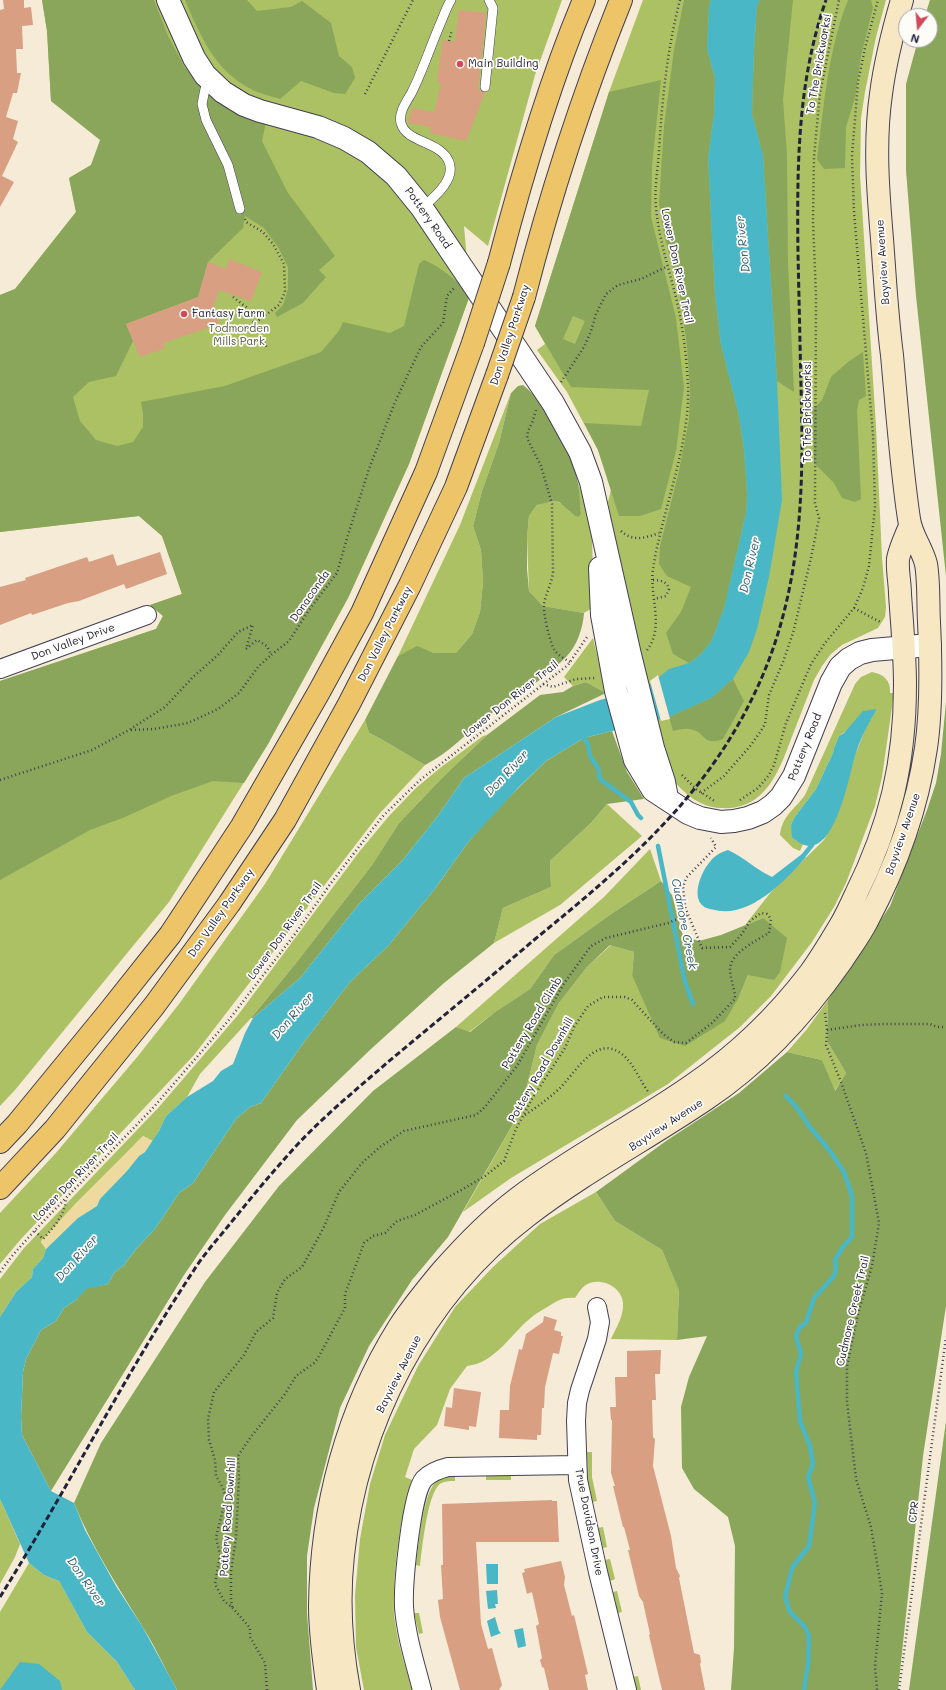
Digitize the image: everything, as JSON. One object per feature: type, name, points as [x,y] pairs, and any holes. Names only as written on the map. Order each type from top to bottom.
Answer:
[{"type":"highway","points":[[0,1142],[17,1124],[170,935],[242,826],[319,692],[362,613],[426,472],[473,343],[499,263],[544,109],[584,0]]},
{"type":"highway","name":"Don Valley Parkway","points":[[0,1188],[55,1129],[154,1006],[229,904],[285,820],[349,704],[410,586],[456,487],[524,297],[545,217],[584,100],[621,0]]},
{"type":"main road","name":"Bayview Avenue","points":[[349,1690],[343,1646],[341,1607],[342,1560],[348,1518],[367,1443],[389,1390],[417,1336],[468,1270],[500,1238],[531,1213],[707,1099],[738,1076],[783,1035],[822,989],[864,926],[893,868],[908,827],[920,783],[927,743],[930,686],[930,645],[926,565],[910,526],[888,323],[877,164],[880,97],[902,0]]},
{"type":"main road","name":"Bayview Avenue","points":[[328,1690],[322,1647],[320,1608],[322,1554],[328,1514],[335,1480],[348,1434],[371,1380],[399,1326],[454,1257],[517,1198],[693,1084],[726,1060],[768,1022],[811,972],[843,922],[872,863],[892,801],[900,768],[905,685],[898,558],[910,526]]},
{"type":"street","name":"Pottery Road","points":[[168,0],[194,58],[212,83],[223,92],[244,105],[318,127],[356,144],[396,176],[422,208],[554,393],[580,452],[609,528],[637,685],[653,748],[664,782],[667,798]]},
{"type":"street","name":"Pottery Road","points":[[609,528],[602,615],[616,691],[632,752],[641,771],[653,790],[688,813],[714,821],[734,821],[763,812],[781,797],[794,776],[831,683],[840,667],[849,659],[860,653],[884,648],[930,645]]},
{"type":"street","name":"Don Valley Drive","points":[[0,669],[147,615]]},
{"type":"street","name":"True Davidson Drive","points":[[597,1307],[600,1322],[597,1339],[577,1403],[578,1480],[597,1567],[627,1690]]},
{"type":"street","points":[[422,1690],[408,1632],[404,1607],[404,1587],[406,1561],[416,1504],[424,1480],[440,1468],[448,1467],[577,1464]]},
{"type":"lane","points":[[422,208],[443,188],[451,172],[451,166],[447,157],[442,152],[407,133],[401,124],[400,116],[415,85],[451,0]]},
{"type":"lane","points":[[485,87],[493,8],[489,0]]},
{"type":"lane","points":[[212,83],[205,90],[202,104],[206,120],[228,165],[240,209]]},
{"type":"path","points":[[365,94],[413,0]]},
{"type":"path","name":"Lower Don River Trail","points":[[646,652],[653,642],[656,629],[653,572],[659,533],[681,444],[687,409],[688,388],[679,312],[661,239],[656,206],[663,92],[674,24],[680,0]]},
{"type":"path","name":"To The Brickworks!","points":[[701,792],[724,776],[762,731],[765,724],[769,695],[783,662],[802,598],[819,518],[815,504],[816,298],[813,220],[814,157],[820,93],[839,0]]},
{"type":"path","points":[[240,209],[246,222],[263,232],[273,244],[284,264],[285,292],[280,305],[255,323]]},
{"type":"path","points":[[570,662],[556,651],[551,644],[543,613],[553,572],[552,504],[541,466],[527,438],[528,431],[537,408],[554,393],[584,347],[596,314],[606,294],[618,285],[642,279],[668,266]]},
{"type":"path","name":"Donaconda","points":[[129,730],[154,729],[188,723],[218,709],[239,692],[258,667],[289,641],[309,610],[337,573],[346,538],[369,469],[395,402],[421,347],[443,323],[447,296],[459,283]]},
{"type":"path","points":[[233,297],[246,307],[267,348]]},
{"type":"path","points":[[739,800],[748,796],[758,788],[769,775],[778,753],[786,722],[811,664],[825,643],[854,608],[863,588],[869,566],[874,506]]},
{"type":"path","points":[[609,528],[634,539],[645,538],[659,533]]},
{"type":"path","points":[[653,580],[661,580],[668,586],[669,590],[666,596],[654,599]]},
{"type":"path","points":[[854,608],[882,623]]},
{"type":"path","points":[[0,780],[92,750],[129,730],[165,707],[193,677],[218,655],[238,632],[253,625],[246,649],[257,640],[267,646],[271,655]]},
{"type":"path","name":"Lower Don River Trail","points":[[0,1272],[12,1256],[35,1231],[152,1109],[228,1021],[382,817],[420,780],[570,662],[589,633]]},
{"type":"path","points":[[543,684],[553,687],[576,678],[598,678]]},
{"type":"path","points":[[679,771],[685,780],[701,792],[720,803]]},
{"type":"path","points":[[688,915],[683,887],[686,878],[716,847],[709,836],[711,832]]},
{"type":"path","name":"Pottery Road Downhill","points":[[232,1607],[231,1572],[236,1538],[239,1478],[238,1456],[250,1438],[285,1394],[296,1376],[314,1363],[318,1358],[345,1308],[345,1294],[364,1243],[373,1236],[385,1234],[397,1221],[415,1215],[463,1189],[490,1172],[504,1160],[516,1129],[532,1100],[565,1048],[574,1027],[588,1006],[594,1002],[603,997],[625,997],[632,1000],[663,1034],[674,1042],[686,1043],[712,1023],[735,1000],[735,990],[730,967],[734,958],[742,950],[769,933],[771,919],[767,914],[761,913],[750,921],[742,934],[730,947],[702,948],[688,915]]},
{"type":"path","name":"Pottery Road Climb","points":[[267,1690],[265,1663],[250,1637],[250,1628],[232,1607],[224,1601],[215,1584],[220,1555],[216,1537],[226,1498],[223,1488],[216,1476],[215,1460],[209,1440],[208,1419],[214,1392],[244,1355],[256,1332],[273,1318],[277,1292],[285,1279],[302,1267],[323,1229],[338,1192],[362,1163],[380,1146],[404,1131],[476,1115],[485,1107],[517,1066],[563,985],[591,946],[606,938],[668,923],[688,915]]},
{"type":"path","name":"Cudmore Creek Trail","points":[[822,989],[827,1030],[826,1045],[841,1082],[866,1153],[879,1223],[872,1266],[858,1314],[847,1366],[847,1402],[856,1479],[872,1527],[882,1593],[875,1666],[877,1690]]},
{"type":"path","points":[[827,1030],[861,1025],[883,1024],[930,1024],[937,1027],[946,1027]]},
{"type":"path","points":[[524,1115],[547,1100],[560,1088],[586,1058],[596,1050],[616,1051],[624,1056],[630,1062],[640,1082],[659,1106]]},
{"type":"path","points":[[35,1231],[43,1239],[61,1215],[65,1207],[66,1199]]},
{"type":"path","name":"CPR","points":[[899,1690],[946,1337]]},
{"type":"green space","name":"Todmorden Mills Park","points":[[42,0],[562,0],[535,75],[488,246],[464,226],[470,295],[409,464],[348,598],[268,744],[169,902],[15,1090],[0,1106],[0,681],[156,629],[163,616],[150,605],[182,594],[162,536],[139,516],[0,532],[0,295],[15,289],[76,212],[69,178],[91,165],[101,140],[51,101],[47,31]]},
{"type":"green space","name":"Todmorden Mills Park","points":[[42,0],[154,0],[168,36],[184,66],[201,87],[266,122],[262,141],[288,193],[335,256],[319,270],[326,277],[303,303],[277,317],[275,313],[283,305],[288,289],[288,267],[278,247],[264,228],[245,216],[243,228],[208,262],[198,297],[126,324],[133,341],[116,376],[89,382],[73,397],[80,421],[96,440],[117,446],[133,442],[143,427],[141,402],[225,386],[321,352],[339,331],[343,322],[390,333],[404,326],[419,264],[424,260],[449,275],[470,295],[409,464],[348,598],[268,744],[244,783],[213,781],[171,796],[125,817],[90,830],[0,880],[0,681],[156,629],[163,616],[150,605],[182,594],[162,536],[139,516],[0,532],[0,295],[15,289],[76,212],[69,178],[91,165],[100,140],[51,101],[47,31]]},
{"type":"green space","points":[[185,0],[247,0],[257,11],[291,7],[302,1],[331,23],[339,56],[352,67],[355,78],[345,94],[334,93],[301,81],[280,99],[254,91],[238,81],[218,62],[203,39]]},
{"type":"green space","points":[[643,0],[886,0],[876,37],[861,118],[860,175],[876,427],[882,558],[886,607],[885,617],[878,628],[842,645],[831,654],[814,680],[777,773],[761,795],[750,802],[737,807],[713,807],[699,802],[687,794],[671,778],[633,643],[608,502],[611,489],[598,450],[567,392],[537,350],[545,344],[535,326],[609,92]]},
{"type":"green space","points":[[684,0],[711,0],[709,6],[707,49],[715,79],[714,114],[708,158],[715,296],[721,345],[738,412],[744,449],[747,495],[746,513],[724,608],[711,642],[699,656],[689,663],[673,654],[666,633],[681,612],[691,587],[667,576],[659,564],[660,546],[679,471],[689,419],[690,390],[687,346],[680,296],[664,234],[659,204],[664,126],[674,50]]},
{"type":"green space","points":[[760,0],[793,0],[783,100],[787,155],[788,264],[794,392],[777,381],[763,155],[752,114],[757,6]]},
{"type":"green space","points":[[848,0],[871,0],[873,8],[861,56],[855,98],[846,127],[845,168],[824,169],[817,159],[825,99],[831,58],[841,19]]},
{"type":"green space","points":[[930,0],[946,0],[946,576],[916,296],[906,170],[906,84],[916,48],[938,48],[938,8],[928,8]]},
{"type":"green space","points":[[661,80],[652,165],[651,217],[676,318],[684,387],[676,451],[661,509],[640,516],[619,516],[598,450],[584,423],[641,426],[649,390],[571,387],[535,326],[609,92]],"holes":[[[573,316],[585,321],[575,344],[563,339]]]},
{"type":"green space","points":[[863,352],[866,396],[859,400],[857,411],[861,499],[855,502],[842,498],[834,483],[814,463],[812,410],[822,400],[831,377],[848,362]]},
{"type":"green space","points":[[523,385],[533,394],[551,417],[565,443],[578,483],[581,514],[579,517],[575,516],[559,502],[553,501],[537,505],[529,516],[527,569],[529,591],[543,606],[584,613],[582,625],[579,636],[570,653],[557,666],[488,716],[442,755],[425,765],[384,740],[369,733],[365,720],[398,656],[417,646],[434,653],[456,653],[472,634],[480,612],[483,582],[481,550],[473,526],[482,491],[499,443],[511,393],[518,386]]},
{"type":"green space","points":[[511,393],[499,443],[482,491],[473,526],[481,550],[483,582],[480,612],[472,634],[456,653],[434,653],[417,647],[398,656],[460,525]]},
{"type":"green space","points":[[578,483],[588,509],[592,540],[594,607],[584,613],[543,606],[529,591],[527,538],[529,516],[537,505],[554,501],[558,502],[579,517],[581,514]]},
{"type":"green space","points":[[593,638],[606,693],[586,682],[573,686],[564,677]]},
{"type":"green space","points":[[872,672],[880,674],[886,678],[890,688],[890,693],[894,693],[882,777],[875,806],[846,883],[834,907],[812,942],[771,996],[740,1027],[668,1084],[511,1178],[463,1212],[521,1110],[537,1045],[559,1003],[587,967],[611,945],[634,952],[632,975],[739,997],[748,975],[763,918],[745,925],[771,892],[824,840],[838,813],[855,755],[867,725],[877,709],[839,736],[833,753],[816,789],[794,818],[791,825],[795,840],[803,844],[800,851],[793,848],[780,835],[783,823],[805,795],[855,684],[861,677]]},
{"type":"green space","points":[[733,679],[744,701],[723,739],[716,741],[707,740],[695,730],[689,729],[673,731],[669,717],[711,698]]},
{"type":"green space","points":[[586,682],[606,693],[556,717],[464,778],[437,817],[402,861],[359,904],[300,978],[253,1018],[251,1018],[372,865],[399,823],[444,776],[487,735],[540,695],[563,692],[573,686]]},
{"type":"green space","points":[[946,702],[946,1306],[923,1456],[898,1690],[731,1690],[734,1648],[735,1546],[728,1517],[694,1489],[682,1468],[681,1407],[689,1377],[707,1336],[677,1340],[679,1290],[662,1250],[615,1221],[596,1192],[666,1141],[739,1093],[787,1052],[822,1060],[835,1091],[846,1073],[827,1041],[828,1000],[890,906],[936,783],[941,754]]},
{"type":"green space","points":[[365,720],[369,733],[384,740],[425,765],[380,813],[194,1055],[21,1239],[0,1264],[0,1213],[55,1154],[138,1056],[179,1004],[265,884]]},
{"type":"green space","points":[[612,731],[627,772],[644,799],[607,804],[591,823],[550,861],[551,887],[503,908],[494,943],[444,983],[371,1049],[297,1120],[225,1215],[184,1275],[51,1491],[22,1435],[21,1417],[23,1372],[26,1359],[41,1330],[56,1321],[64,1308],[76,1300],[86,1288],[108,1284],[114,1273],[124,1265],[136,1249],[155,1229],[179,1193],[193,1183],[236,1119],[250,1107],[261,1103],[304,1042],[350,982],[388,946],[434,890],[469,841],[494,812],[546,761],[584,738]]},
{"type":"green space","points":[[487,735],[444,776],[399,823],[372,865],[296,963],[251,1018],[200,1074],[187,1097],[166,1116],[153,1141],[143,1136],[41,1242],[46,1249],[43,1258],[33,1269],[32,1277],[16,1292],[0,1317],[0,1279],[24,1248],[159,1107],[238,1015],[359,852],[389,816],[416,788],[440,768],[483,736]]},
{"type":"green space","points":[[607,804],[642,836],[560,905],[494,943],[503,908],[551,887],[550,861],[591,823]]},
{"type":"green space","points":[[650,849],[661,881],[611,914],[554,955],[530,989],[495,1012],[469,1032],[456,1027],[604,897]]},
{"type":"green space","points":[[661,881],[672,895],[683,936],[699,941],[721,935],[763,918],[787,938],[780,972],[774,980],[748,975],[739,997],[725,1021],[685,1046],[660,1038],[632,975],[634,952],[610,945],[587,967],[559,1003],[537,1045],[521,1110],[448,1237],[412,1280],[369,1346],[340,1408],[314,1508],[307,1556],[307,1613],[313,1690],[177,1690],[151,1641],[114,1581],[74,1503],[101,1443],[205,1282],[279,1186],[373,1091],[456,1027],[470,1032],[495,1012],[530,989],[554,955],[611,914]]},
{"type":"green space","points":[[828,1000],[827,1041],[846,1073],[834,1092],[822,1060],[787,1052],[807,1029]]},
{"type":"green space","points":[[596,1192],[615,1221],[662,1250],[679,1289],[677,1340],[611,1339],[622,1313],[622,1298],[616,1289],[606,1283],[595,1282],[585,1285],[575,1298],[561,1299],[537,1313],[495,1353],[477,1364],[467,1366],[450,1389],[437,1425],[414,1449],[405,1477],[412,1480],[402,1520],[396,1560],[394,1618],[402,1656],[412,1690],[364,1690],[356,1647],[355,1595],[360,1539],[370,1484],[385,1435],[418,1366],[455,1307],[493,1267],[540,1224]]},
{"type":"green space","points":[[946,1421],[946,1690],[909,1690]]},
{"type":"green space","points":[[587,1452],[592,1452],[592,1477],[597,1501],[592,1502],[588,1485]]},
{"type":"green space","points":[[511,1475],[511,1480],[486,1480],[486,1476]]},
{"type":"green space","points":[[447,1476],[455,1476],[455,1481],[442,1483],[434,1492],[428,1512],[420,1566],[416,1565],[424,1508],[431,1488],[440,1479]]},
{"type":"green space","points":[[0,1499],[20,1544],[15,1557],[0,1584]]},
{"type":"green space","points":[[603,1527],[607,1547],[603,1548],[598,1528]]},
{"type":"green space","points":[[610,1559],[615,1579],[610,1581],[605,1560]]},
{"type":"green space","points":[[29,1563],[44,1575],[59,1581],[87,1632],[117,1662],[135,1690],[0,1690],[0,1612]]},
{"type":"green space","points":[[617,1591],[622,1612],[618,1613],[613,1592]]},
{"type":"green space","points":[[414,1613],[419,1613],[423,1633],[419,1634]]},
{"type":"green space","points":[[638,1676],[641,1690],[636,1690],[633,1677]]},
{"type":"sand","points":[[143,1136],[153,1141],[145,1152],[139,1156],[100,1199],[97,1206],[78,1218],[46,1249],[41,1241],[75,1204]]},
{"type":"water","name":"Don River","points":[[711,0],[760,0],[757,6],[752,114],[763,155],[777,381],[782,500],[769,577],[757,629],[749,652],[733,679],[711,698],[669,717],[584,738],[546,761],[519,787],[469,841],[434,890],[388,946],[350,982],[304,1042],[261,1103],[250,1107],[236,1119],[193,1183],[179,1193],[155,1229],[136,1249],[124,1265],[114,1273],[108,1284],[86,1289],[76,1300],[64,1308],[56,1321],[41,1330],[26,1359],[23,1372],[21,1417],[22,1435],[51,1491],[74,1503],[85,1530],[116,1586],[142,1626],[177,1690],[135,1690],[117,1662],[87,1632],[59,1581],[44,1575],[29,1563],[0,1499],[0,1317],[16,1292],[32,1277],[33,1269],[43,1258],[46,1249],[78,1218],[97,1206],[100,1199],[139,1156],[145,1152],[159,1131],[166,1116],[187,1097],[213,1081],[221,1071],[233,1064],[245,1033],[253,1018],[300,978],[359,904],[402,861],[437,817],[464,778],[556,717],[600,700],[648,686],[669,669],[689,663],[699,656],[711,642],[724,608],[746,513],[747,495],[744,449],[738,412],[721,345],[715,296],[708,158],[714,114],[715,78],[707,49],[709,6]]},
{"type":"water","points":[[877,709],[859,744],[843,802],[828,834],[818,844],[806,845],[792,837],[791,825],[794,818],[816,789],[833,753],[839,736],[844,733],[863,711]]},
{"type":"water","points":[[728,850],[772,877],[802,854],[806,857],[766,896],[753,903],[741,909],[728,911],[707,908],[701,904],[698,898],[701,878],[712,859]]},
{"type":"water","points":[[486,1564],[498,1564],[498,1584],[487,1584]]},
{"type":"water","points":[[497,1590],[498,1604],[495,1604],[496,1608],[488,1609],[486,1591]]},
{"type":"water","points":[[495,1617],[501,1633],[491,1637],[487,1621]]},
{"type":"water","points":[[523,1628],[526,1646],[518,1648],[514,1630]]},
{"type":"water","points":[[20,1662],[39,1664],[60,1681],[62,1690],[0,1690]]},
{"type":"pier","points":[[658,675],[670,719],[661,721],[650,681]]},
{"type":"building","points":[[3,0],[24,0],[24,8],[31,7],[33,25],[22,26],[23,49],[16,49],[17,73],[21,73],[17,93],[13,93],[6,117],[18,121],[13,139],[18,142],[2,176],[14,182],[0,207],[0,10],[4,9]]},
{"type":"building","name":"Main Building","points":[[459,10],[486,13],[478,89],[485,93],[466,141],[430,133],[431,127],[408,123],[412,108],[434,112],[441,83],[437,82],[443,40],[455,42]]},
{"type":"building","name":"Fantasy Farm","points":[[229,259],[262,272],[251,301],[219,290],[214,305],[219,324],[163,343],[165,348],[140,357],[126,324],[198,297],[208,262],[226,269]]},
{"type":"building","points":[[160,552],[167,574],[126,589],[124,584],[79,601],[68,603],[32,615],[31,613],[0,625],[0,587],[26,580],[25,578],[87,557],[89,562],[113,554],[117,566]]},
{"type":"building","points":[[544,1316],[557,1320],[554,1330],[561,1332],[561,1336],[563,1336],[559,1354],[553,1353],[545,1387],[544,1408],[542,1408],[541,1435],[537,1435],[537,1440],[499,1438],[500,1410],[509,1410],[510,1386],[519,1349],[522,1350],[526,1334],[543,1322]]},
{"type":"building","points":[[661,1350],[660,1374],[655,1374],[656,1400],[652,1400],[653,1437],[655,1439],[653,1466],[671,1536],[676,1568],[680,1576],[679,1578],[694,1653],[700,1655],[700,1664],[705,1690],[662,1690],[643,1602],[639,1596],[628,1550],[630,1550],[623,1527],[611,1473],[612,1420],[610,1407],[616,1407],[615,1377],[627,1377],[627,1351]]},
{"type":"building","points":[[454,1388],[481,1392],[476,1427],[469,1426],[469,1430],[444,1426],[446,1407],[452,1408]]},
{"type":"building","points":[[557,1501],[559,1542],[476,1542],[481,1624],[488,1649],[492,1648],[502,1685],[499,1690],[460,1690],[440,1617],[438,1600],[443,1599],[441,1565],[443,1565],[442,1504]]},
{"type":"building","points":[[561,1561],[565,1577],[564,1585],[572,1616],[574,1615],[588,1674],[585,1675],[588,1690],[549,1690],[544,1668],[542,1667],[540,1660],[542,1658],[536,1626],[539,1624],[532,1592],[527,1594],[522,1573],[525,1572],[524,1569]]},
{"type":"waterway","name":"Cudmore Creek","points":[[584,738],[588,744],[590,756],[598,768],[600,779],[631,802],[641,818]]},
{"type":"waterway","points":[[804,855],[812,845]]},
{"type":"waterway","name":"Cudmore Creek","points":[[658,846],[685,982],[693,1004]]},
{"type":"waterway","name":"Cudmore Creek","points":[[786,1096],[798,1109],[844,1172],[852,1196],[852,1237],[842,1248],[835,1260],[836,1270],[834,1276],[814,1298],[806,1323],[800,1327],[796,1336],[801,1354],[796,1372],[800,1421],[810,1446],[813,1464],[808,1477],[815,1503],[809,1546],[792,1568],[785,1597],[790,1612],[805,1627],[809,1636],[808,1664],[804,1690]]},
{"type":"railway","points":[[0,1597],[25,1557],[168,1310],[202,1258],[262,1185],[297,1145],[341,1102],[569,911],[635,853],[665,823],[693,791],[719,756],[742,718],[762,677],[775,642],[793,570],[798,534],[802,461],[798,254],[799,157],[804,94],[809,62],[816,31],[826,0]]},
{"type":"place","name":"Main Building","points":[[460,64]]},
{"type":"place","name":"Fantasy Farm","points":[[184,314]]}]
